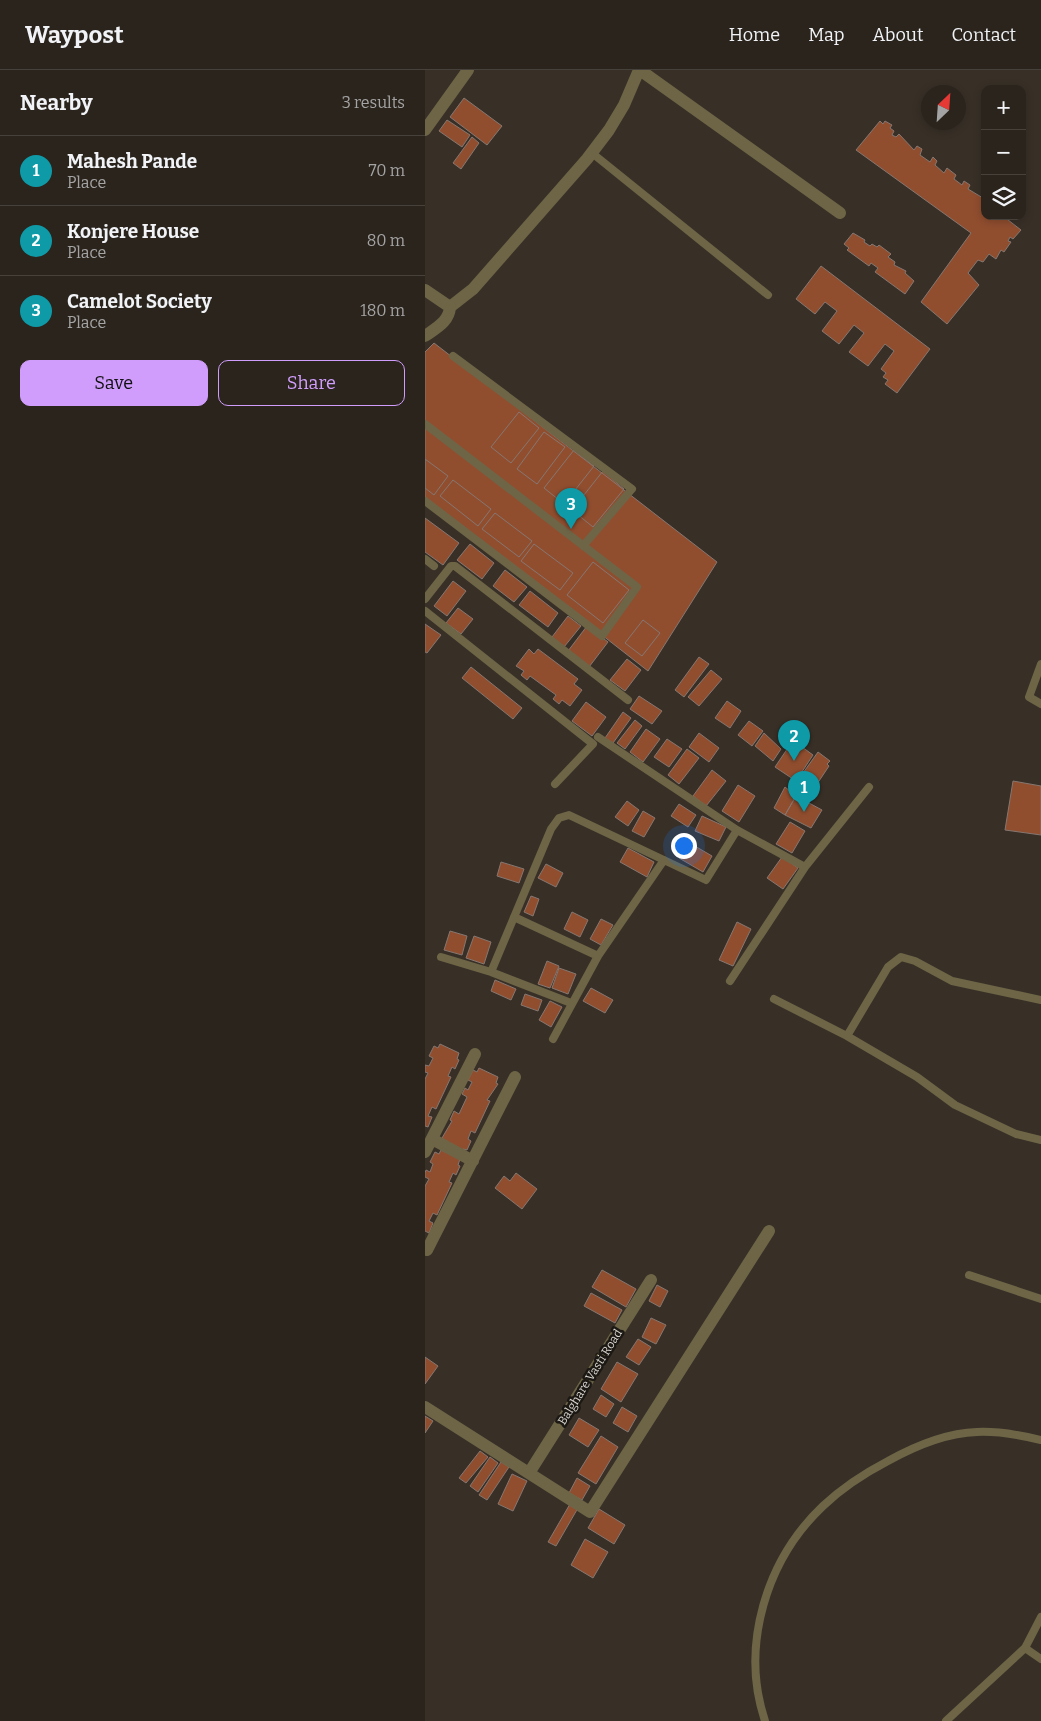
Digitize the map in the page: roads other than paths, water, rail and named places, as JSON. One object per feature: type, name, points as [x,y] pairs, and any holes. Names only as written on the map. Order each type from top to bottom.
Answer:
[{"type":"street","points":[[425,130],[468,70]]},
{"type":"street","points":[[425,336],[444,322],[449,315],[450,307],[473,289],[592,153],[624,105],[639,70],[840,213]]},
{"type":"street","points":[[425,290],[450,307]]},
{"type":"street","points":[[425,1152],[475,1054]]},
{"type":"street","points":[[426,1251],[515,1077]]},
{"type":"street","points":[[432,1138],[473,1161]]},
{"type":"street","points":[[425,1408],[590,1512],[769,1231]]},
{"type":"street","name":"Balghare Vasti Road","points":[[529,1473],[651,1280]]},
{"type":"lane","points":[[592,153],[768,294]]},
{"type":"lane","points":[[453,356],[632,489],[583,546]]},
{"type":"lane","points":[[425,424],[637,587],[602,636],[425,501]]},
{"type":"lane","points":[[425,559],[434,566]]},
{"type":"lane","points":[[425,599],[451,566],[455,566],[628,700]]},
{"type":"lane","points":[[425,611],[593,744],[555,784]]},
{"type":"lane","points":[[1041,664],[1029,697],[1041,704]]},
{"type":"lane","points":[[598,737],[737,830],[805,867]]},
{"type":"lane","points":[[730,981],[805,867],[869,787]]},
{"type":"lane","points":[[491,972],[551,830],[559,818],[569,815],[706,880],[737,830]]},
{"type":"lane","points":[[553,1038],[598,956],[664,860]]},
{"type":"lane","points":[[514,917],[598,956]]},
{"type":"lane","points":[[441,957],[491,972],[571,1003]]},
{"type":"lane","points":[[847,1036],[888,967],[901,957],[907,957],[952,981],[1041,1000]]},
{"type":"lane","points":[[774,999],[847,1036],[917,1077],[955,1105],[1016,1134],[1041,1140]]},
{"type":"lane","points":[[969,1274],[1041,1299]]},
{"type":"lane","points":[[765,1721],[755,1670],[755,1647],[761,1610],[794,1540],[823,1506],[867,1472],[907,1450],[938,1438],[976,1432],[1014,1434],[1041,1440]]},
{"type":"lane","points":[[946,1721],[1025,1648],[1041,1617]]},
{"type":"lane","points":[[1025,1648],[1041,1659]]},
{"type":"place","name":"Camelot Society","points":[[571,529]]},
{"type":"place","name":"Konjere House","points":[[794,761]]},
{"type":"place","name":"Mahesh Pande","points":[[804,812]]}]
